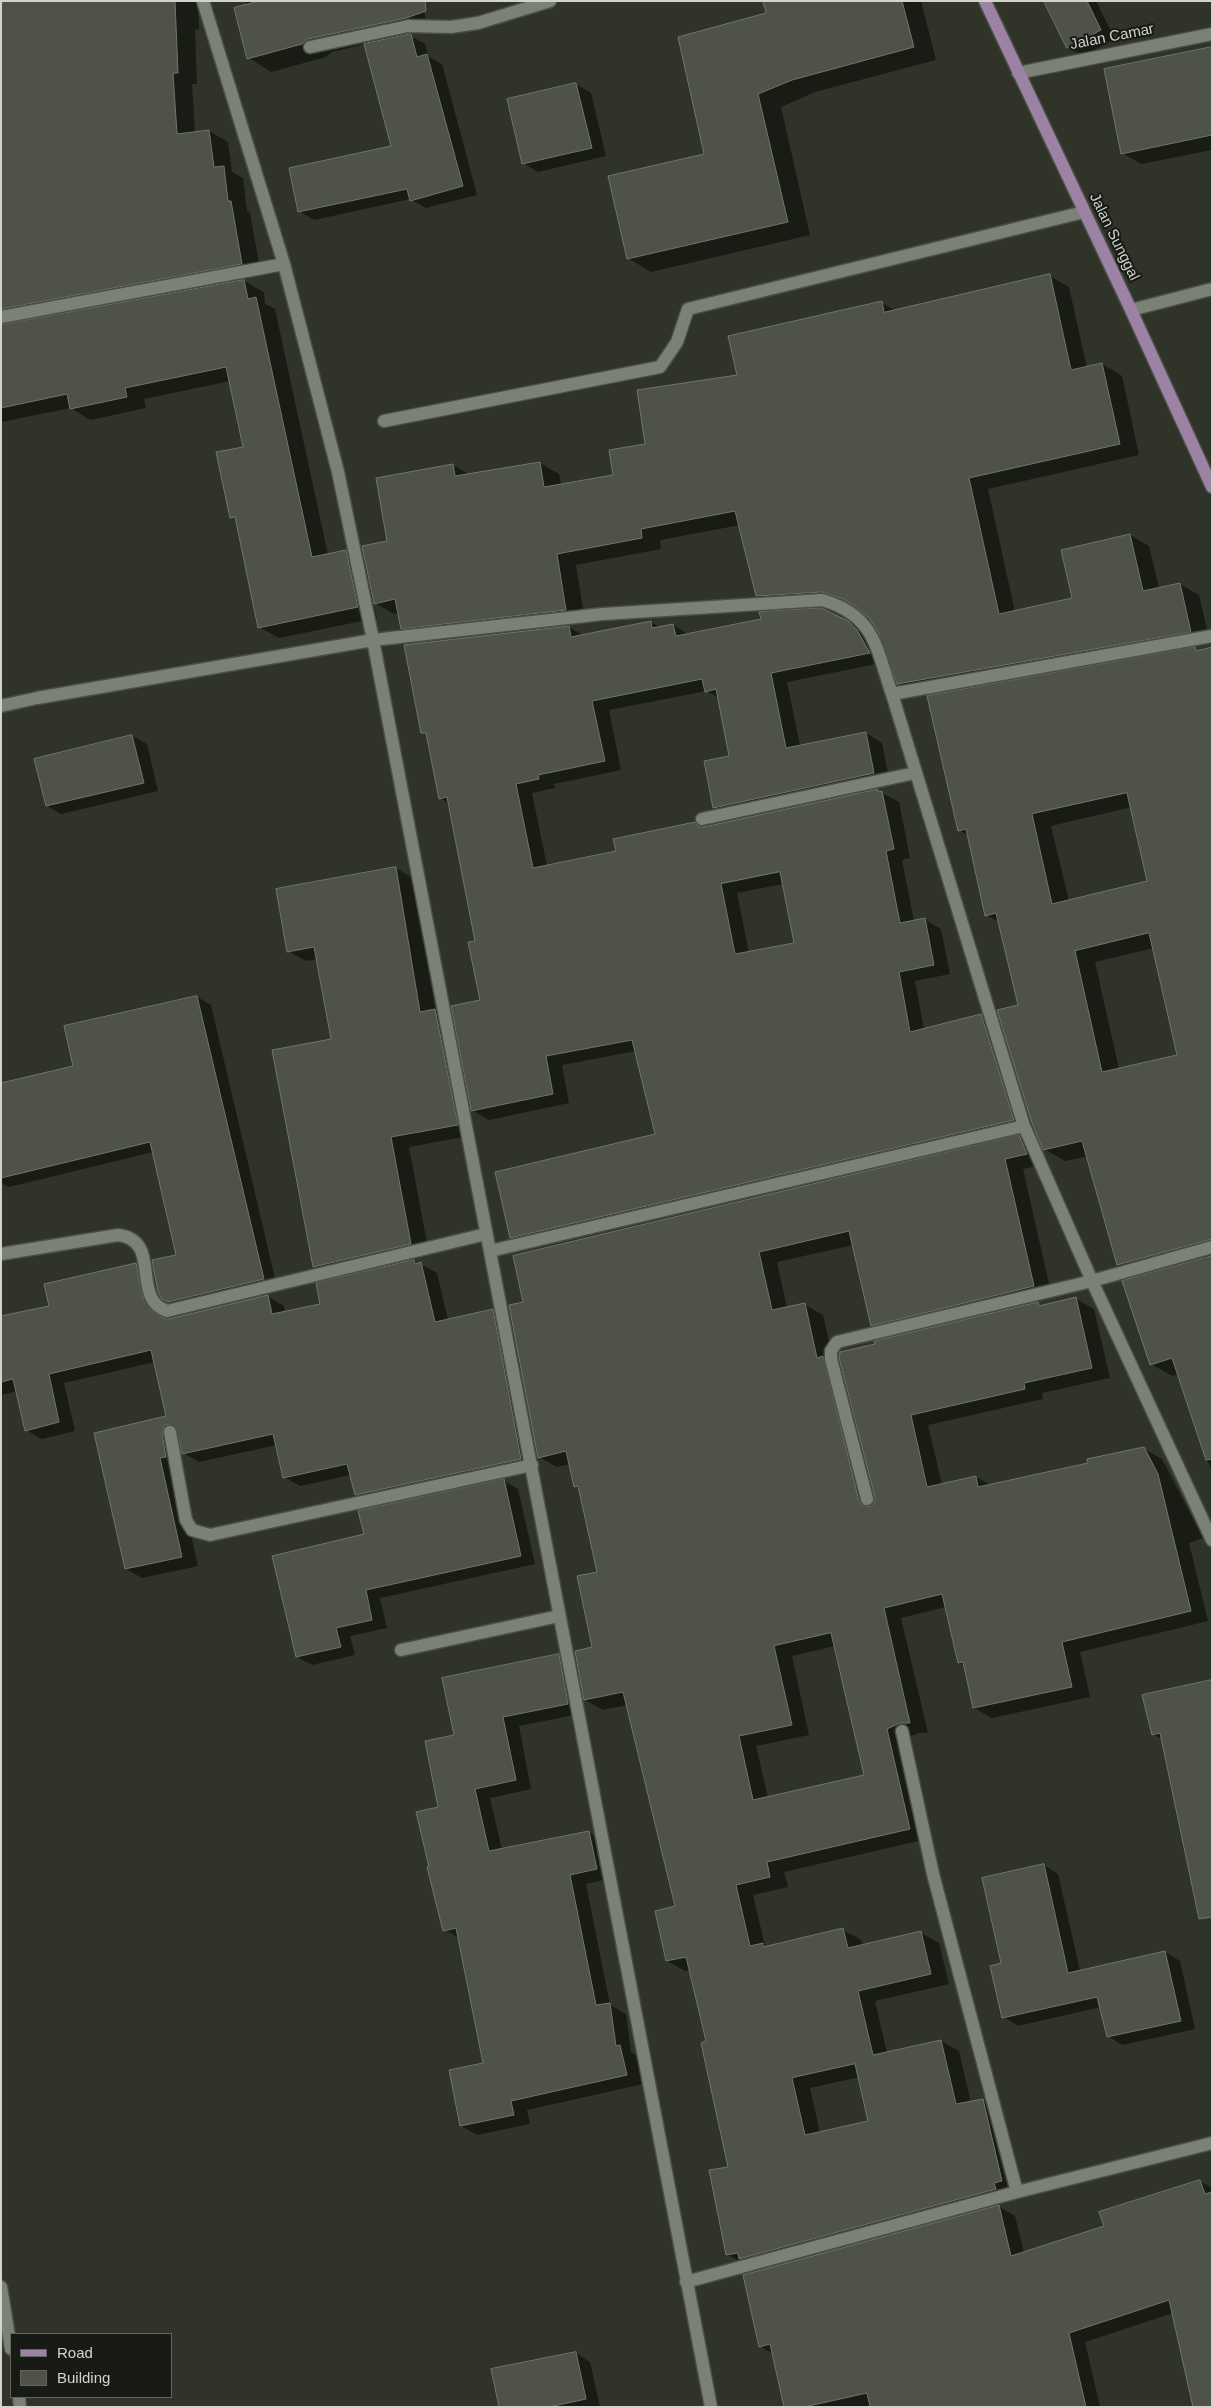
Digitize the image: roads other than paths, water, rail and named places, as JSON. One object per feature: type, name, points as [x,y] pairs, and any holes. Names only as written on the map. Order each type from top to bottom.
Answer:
[{"type":"main road","name":"Jalan Sunggal","points":[[985,1],[1131,310],[1212,487]]},
{"type":"street","points":[[203,1],[284,264],[338,472],[373,640],[711,2407]]},
{"type":"street","points":[[310,46],[408,26],[451,27],[478,23],[550,1]]},
{"type":"street","name":"Jalan Camar","points":[[1018,73],[1212,34]]},
{"type":"street","points":[[384,422],[660,367],[677,342],[688,309],[1084,212]]},
{"type":"street","points":[[1,317],[284,264]]},
{"type":"street","points":[[1131,310],[1212,289]]},
{"type":"street","points":[[1,706],[37,698],[373,640],[603,614],[822,600],[837,605],[864,623],[872,636],[892,694],[1024,1126],[1092,1281],[1212,1540]]},
{"type":"street","points":[[892,694],[1212,636]]},
{"type":"street","points":[[702,819],[915,774]]},
{"type":"street","points":[[490,1251],[1024,1126]]},
{"type":"street","points":[[1,1254],[118,1235],[127,1236],[135,1240],[141,1248],[150,1295],[160,1308],[166,1311],[486,1234]]},
{"type":"street","points":[[868,1499],[831,1359],[831,1351],[837,1342],[1092,1281],[1212,1247]]},
{"type":"street","points":[[170,1432],[186,1520],[192,1530],[210,1535],[532,1466]]},
{"type":"street","points":[[401,1650],[559,1616]]},
{"type":"street","points":[[902,1731],[933,1874],[1017,2192]]},
{"type":"street","points":[[686,2282],[1017,2192],[1212,2143]]},
{"type":"street","points":[[1,2288],[10,2343]]}]
